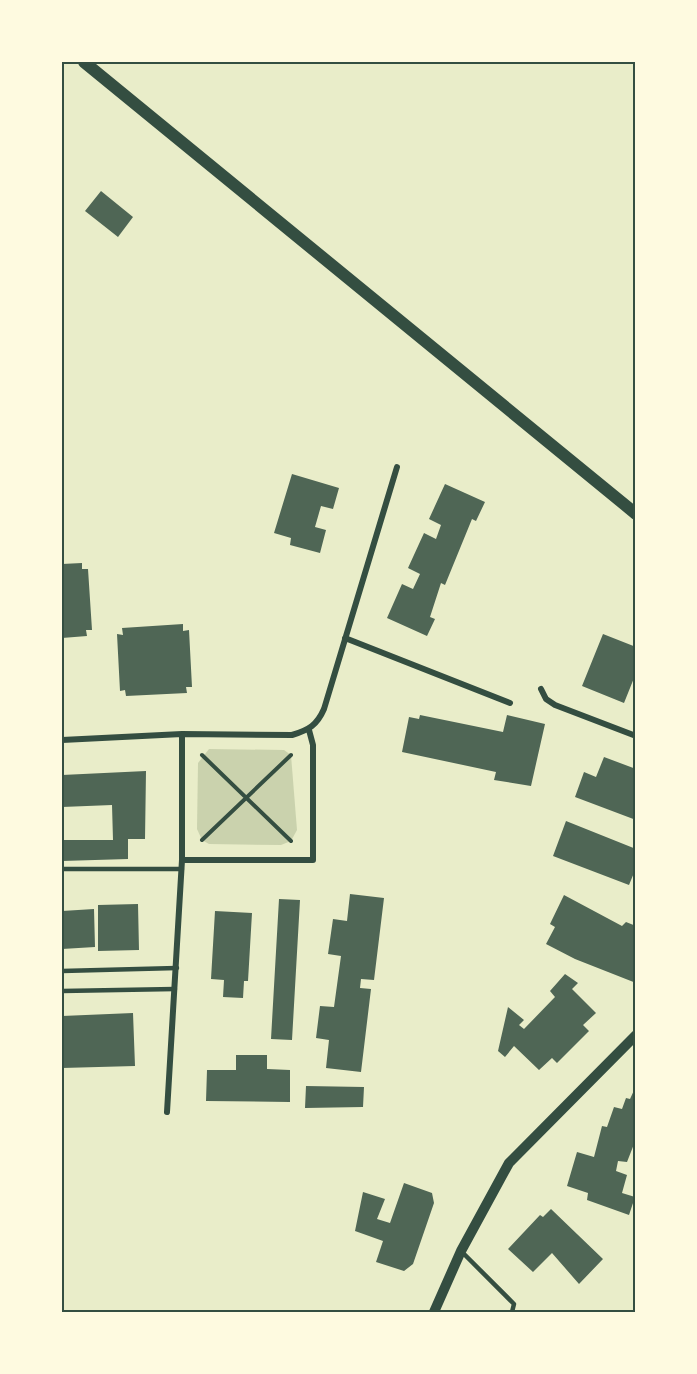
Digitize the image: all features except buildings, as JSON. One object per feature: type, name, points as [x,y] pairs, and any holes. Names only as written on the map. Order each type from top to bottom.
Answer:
[{"type":"main road","points":[[84,62],[636,514]]},
{"type":"street","points":[[62,740],[182,734],[292,735],[309,730],[319,721],[324,709],[397,467]]},
{"type":"street","points":[[345,638],[510,703]]},
{"type":"street","points":[[541,689],[546,699],[555,705],[636,736]]},
{"type":"street","points":[[182,860],[313,860],[313,745],[309,730]]},
{"type":"street","points":[[167,1113],[182,869],[182,734]]},
{"type":"street","points":[[434,1312],[461,1251],[510,1163],[636,1035]]},
{"type":"lane","points":[[62,869],[182,869]]},
{"type":"lane","points":[[62,971],[177,968]]},
{"type":"lane","points":[[62,991],[175,989]]},
{"type":"lane","points":[[461,1251],[514,1304],[512,1312]]},
{"type":"path","points":[[202,755],[291,841]]},
{"type":"path","points":[[202,840],[291,755]]},
{"type":"green space","points":[[209,749],[284,750],[291,755],[297,830],[291,841],[281,845],[209,844],[202,840],[197,829],[198,763]]}]
